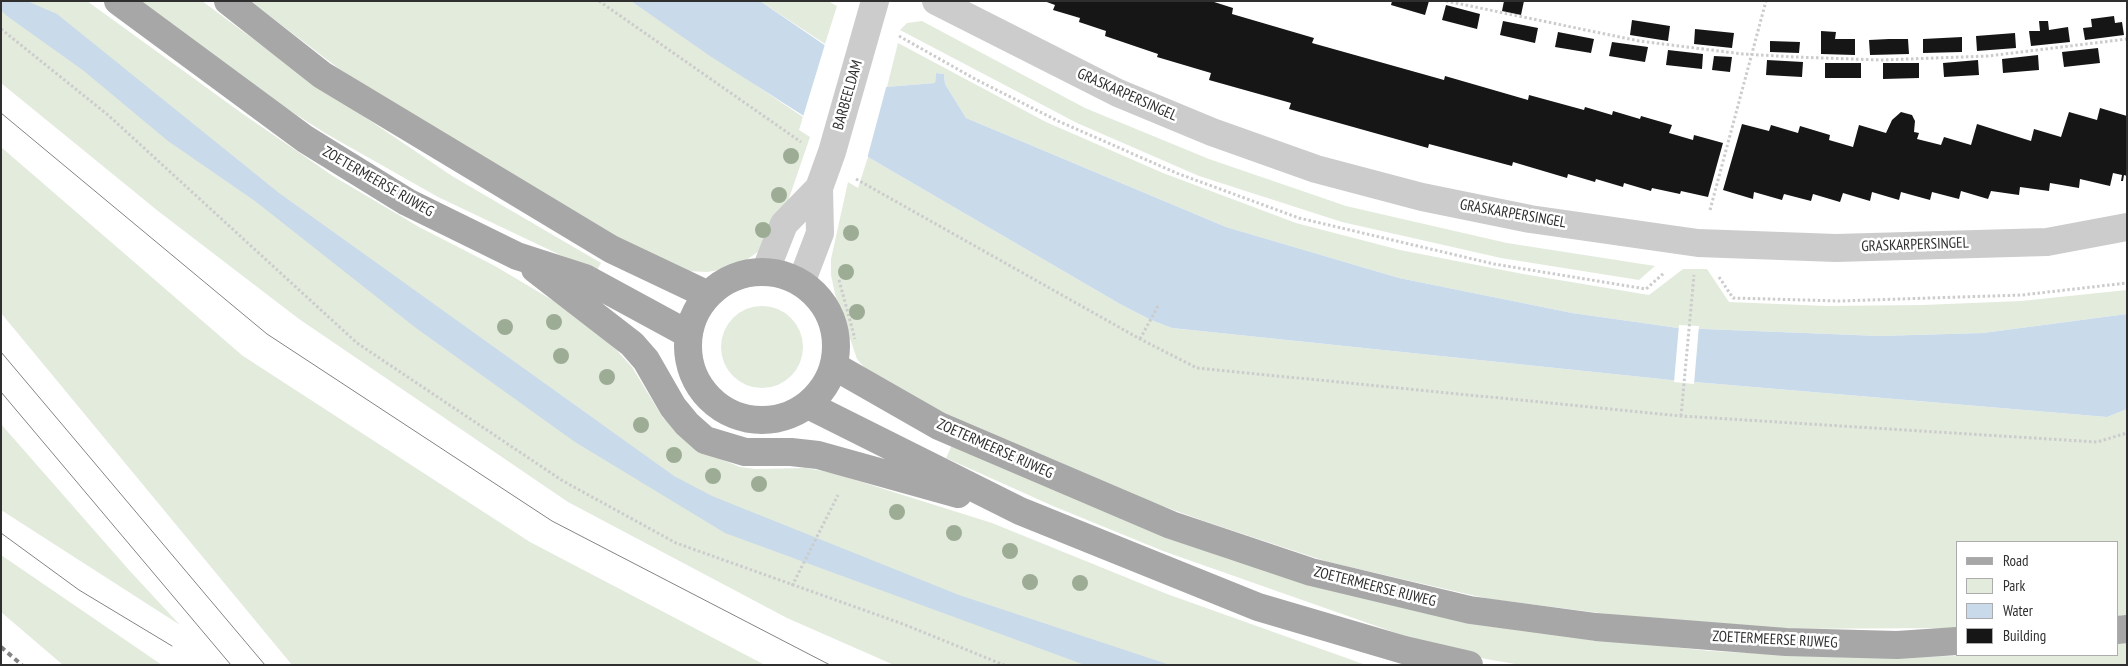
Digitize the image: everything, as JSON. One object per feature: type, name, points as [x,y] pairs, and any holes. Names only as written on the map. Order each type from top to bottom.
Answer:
[{"type":"main road","name":"ZOETERMEERSE RIJWEG","points":[[118,1],[305,139],[407,202],[517,256],[585,278],[688,334]]},
{"type":"main road","points":[[228,1],[322,75],[611,249],[708,295]]},
{"type":"main road","points":[[517,256],[632,344],[646,360],[673,407],[687,424],[705,440],[744,452],[791,452],[818,455],[1020,511]]},
{"type":"main road","points":[[765,272],[784,275],[801,283],[816,294],[832,322],[836,350],[834,366],[825,386],[808,405],[789,416],[768,421],[746,419],[720,408],[704,394],[693,375],[688,358],[688,334],[694,316],[708,295],[728,280],[745,274],[765,272]]},
{"type":"main road","name":"ZOETERMEERSE RIJWEG","points":[[834,366],[939,426],[1171,525],[1310,572],[1470,610],[1596,627],[1795,642],[1897,645],[1956,641]]},
{"type":"main road","points":[[808,405],[1020,511],[1258,608],[1404,650],[1469,665]]},
{"type":"street","name":"GRASKARPERSINGEL","points":[[936,1],[1118,93],[1212,132],[1316,169],[1422,197],[1530,219],[1698,243],[1836,248],[2047,242],[2127,227]]},
{"type":"street","name":"BARBEELDAM","points":[[801,283],[820,233],[819,188],[872,13]]},
{"type":"street","name":"BARBEELDAM","points":[[765,272],[784,224],[819,188]]},
{"type":"path","points":[[599,1],[830,156]]},
{"type":"path","points":[[1446,1],[1639,41],[1752,54],[1900,59],[1988,56],[2127,39]]},
{"type":"path","points":[[1681,416],[1700,225],[1708,219],[1766,1]]},
{"type":"path","points":[[1,29],[108,115],[357,343],[563,481],[676,543],[792,586],[903,624],[1004,665]]},
{"type":"path","points":[[852,186],[854,178],[1140,340],[1196,368],[1681,416],[2097,442],[2127,432]]},
{"type":"path","points":[[838,276],[856,340]]},
{"type":"path","points":[[1140,340],[1158,306]]},
{"type":"path","points":[[792,586],[827,520]]},
{"type":"green space","points":[[1,1],[87,1],[243,114],[333,176],[419,227],[495,266],[579,316],[610,343],[632,367],[663,418],[706,453],[740,467],[755,469],[806,468],[833,473],[992,523],[1167,594],[1366,665],[894,665],[787,618],[568,502],[299,319],[158,211],[1,83]]},
{"type":"green space","points":[[132,1],[202,1],[295,70],[452,176],[601,263],[596,272],[438,197],[325,133],[212,61]]},
{"type":"green space","points":[[250,1],[631,1],[803,117],[799,130],[810,137],[785,210],[765,247],[742,263],[726,269],[707,272],[688,271],[624,248],[450,141],[338,68]]},
{"type":"green space","points":[[760,1],[828,1],[837,6],[825,44]]},
{"type":"green space","points":[[922,21],[1085,108],[1209,159],[1346,206],[1507,243],[1655,266],[1639,280],[1501,258],[1342,222],[1199,176],[1077,123],[900,30],[907,23]]},
{"type":"green space","points":[[898,43],[1046,122],[1163,173],[1296,223],[1400,250],[1523,274],[1649,295],[1683,269],[1707,269],[1729,302],[1827,306],[1923,305],[2021,301],[2127,290],[2127,314],[1983,333],[1880,336],[1678,328],[1572,313],[1399,278],[1226,227],[966,118],[945,84],[944,74],[936,73],[935,83],[887,87]]},
{"type":"green space","points":[[1,147],[243,356],[530,542],[765,665],[292,665],[1,313]]},
{"type":"green space","points":[[868,157],[1120,304],[1151,320],[1172,328],[1671,380],[2107,417],[2127,409],[2127,615],[2118,616],[2118,541],[1956,541],[1956,628],[1764,629],[1624,616],[1489,599],[1328,562],[1204,521],[1104,485],[978,430],[870,374],[857,359],[835,294],[831,275],[831,259],[848,182],[858,188]]},
{"type":"green space","points":[[762,306],[778,309],[791,318],[800,331],[803,347],[800,363],[791,376],[778,385],[762,388],[746,385],[733,376],[724,363],[721,347],[724,331],[733,318],[746,309]]},
{"type":"green space","points":[[1,424],[129,570],[180,625],[1,510]]},
{"type":"green space","points":[[952,445],[1149,530],[1228,559],[1308,583],[1606,640],[1710,651],[1827,657],[2118,656],[2118,643],[2127,642],[2127,665],[1521,665],[1486,659],[1433,646],[1163,551],[1053,506],[946,458]]},
{"type":"green space","points":[[1,555],[162,665],[63,665],[1,612]]},
{"type":"water","points":[[1,1],[27,1],[57,14],[279,193],[674,476],[712,496],[959,595],[1170,665],[1085,665],[725,533],[575,442],[416,328],[255,201],[168,141],[84,71],[7,16],[1,10]]},
{"type":"water","points":[[631,1],[760,1],[886,87],[935,83],[936,73],[944,74],[945,84],[966,118],[1226,227],[1399,278],[1572,313],[1678,328],[1880,336],[1983,333],[2127,314],[2127,409],[2107,417],[1671,380],[1172,328],[1151,320],[1120,304],[868,157],[710,56]]},
{"type":"pier","points":[[826,41],[887,84],[867,159],[802,120]]},
{"type":"pier","points":[[1679,325],[1699,326],[1694,384],[1674,382]]},
{"type":"building","points":[[1044,1],[1211,1],[1233,8],[1232,14],[1314,38],[1312,43],[1444,80],[1445,76],[1528,100],[1529,95],[1584,110],[1585,107],[1612,115],[1613,111],[1640,119],[1641,116],[1672,125],[1669,133],[1693,140],[1694,135],[1723,143],[1708,197],[1681,191],[1680,194],[1652,188],[1651,191],[1624,183],[1623,187],[1596,179],[1595,182],[1568,174],[1567,178],[1513,162],[1512,166],[1429,144],[1428,148],[1289,109],[1291,103],[1209,80],[1211,73],[1157,57],[1158,54],[1105,36],[1106,31],[1079,22],[1080,18],[1053,10],[1055,5]]},
{"type":"building","points":[[1392,1],[1429,1],[1425,15],[1391,5]]},
{"type":"building","points":[[1504,1],[1524,1],[1521,15],[1502,11]]},
{"type":"building","points":[[1446,5],[1480,14],[1477,29],[1442,20]]},
{"type":"building","points":[[2114,16],[2115,23],[2122,22],[2124,35],[2085,40],[2083,28],[2092,27],[2091,19]]},
{"type":"building","points":[[1632,20],[1670,26],[1668,41],[1630,35]]},
{"type":"building","points":[[1503,21],[1538,28],[1535,43],[1500,35]]},
{"type":"building","points":[[2039,21],[2048,21],[2049,30],[2068,27],[2070,42],[2031,46],[2029,31],[2040,31]]},
{"type":"building","points":[[1695,29],[1734,33],[1732,48],[1694,44]]},
{"type":"building","points":[[1821,31],[1836,32],[1835,39],[1855,39],[1855,55],[1821,54]]},
{"type":"building","points":[[1558,32],[1594,39],[1591,53],[1555,47]]},
{"type":"building","points":[[2015,33],[2016,48],[1977,51],[1976,36]]},
{"type":"building","points":[[1962,37],[1962,52],[1923,53],[1923,39]]},
{"type":"building","points":[[1908,39],[1909,54],[1870,55],[1869,40]]},
{"type":"building","points":[[1770,41],[1800,42],[1799,53],[1770,52]]},
{"type":"building","points":[[1612,42],[1648,47],[1645,62],[1609,56]]},
{"type":"building","points":[[2098,48],[2100,63],[2064,67],[2062,52]]},
{"type":"building","points":[[1668,50],[1703,54],[1702,69],[1666,65]]},
{"type":"building","points":[[2038,55],[2039,70],[2003,73],[2002,59]]},
{"type":"building","points":[[1714,56],[1732,57],[1730,72],[1712,70]]},
{"type":"building","points":[[1767,60],[1803,62],[1802,77],[1766,75]]},
{"type":"building","points":[[1978,60],[1979,75],[1944,77],[1943,63]]},
{"type":"building","points":[[1825,63],[1861,63],[1861,78],[1825,78]]},
{"type":"building","points":[[1883,63],[1919,63],[1919,78],[1883,79]]},
{"type":"building","points":[[2100,108],[2127,116],[2127,176],[2124,175],[2123,181],[2121,181],[2122,175],[2113,173],[2110,186],[2080,179],[2079,188],[2050,183],[2049,191],[2020,187],[2019,195],[1991,191],[1988,199],[1961,191],[1959,199],[1932,192],[1930,200],[1901,192],[1899,200],[1872,192],[1870,201],[1843,193],[1840,202],[1813,194],[1811,201],[1784,194],[1782,200],[1754,192],[1753,199],[1723,190],[1742,124],[1769,131],[1771,125],[1798,133],[1800,126],[1830,135],[1829,140],[1853,147],[1859,125],[1886,133],[1892,120],[1901,112],[1912,115],[1915,121],[1914,132],[1919,133],[1917,139],[1941,145],[1944,137],[1971,145],[1977,124],[2031,141],[2034,129],[2061,137],[2069,112],[2097,120]]},
{"type":"tram line","points":[[1,113],[267,334],[552,521],[830,665]]},
{"type":"tram line","points":[[1,352],[265,665]]},
{"type":"tram line","points":[[1,392],[231,665]]},
{"type":"tram line","points":[[1,533],[79,590],[172,646]]},
{"type":"railway","points":[[1,647],[22,665]]}]
